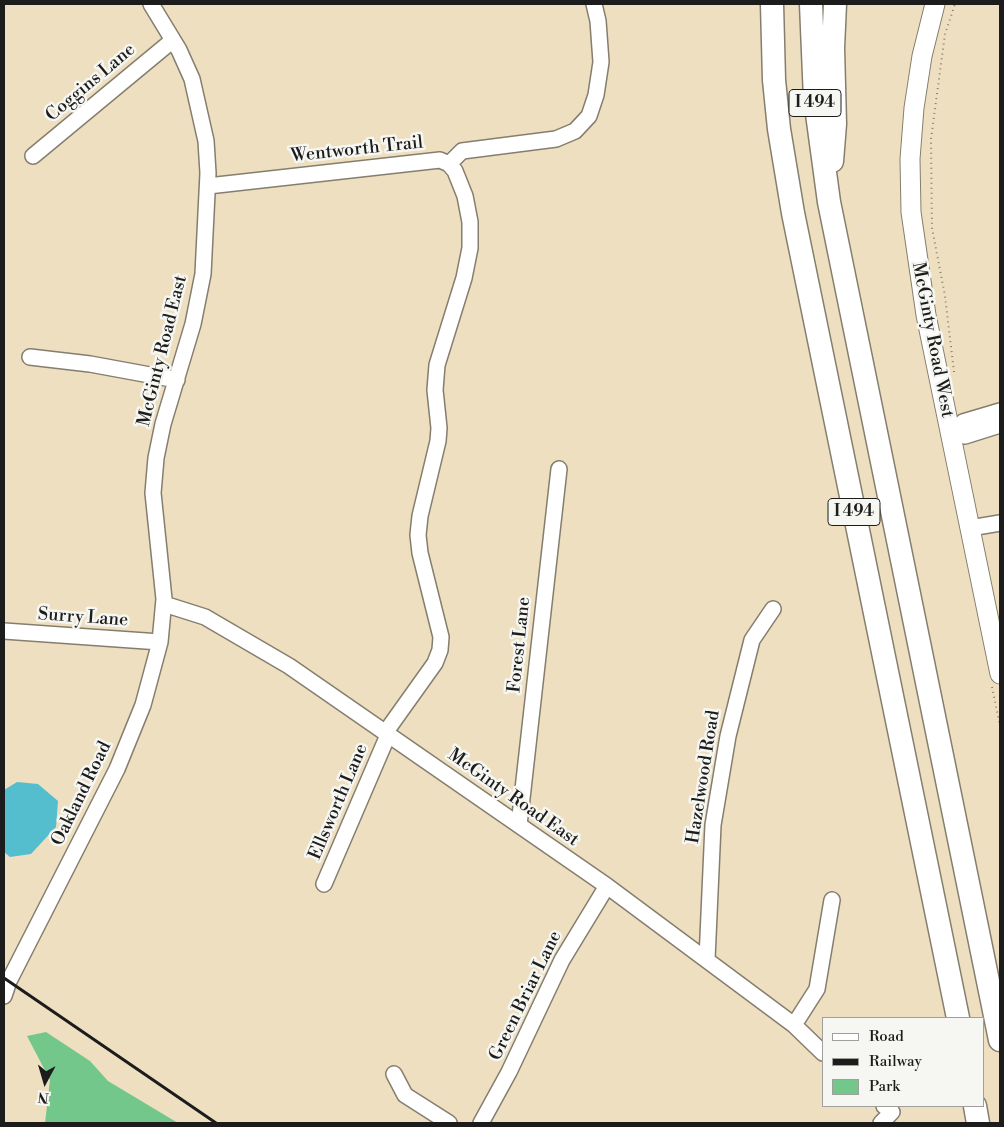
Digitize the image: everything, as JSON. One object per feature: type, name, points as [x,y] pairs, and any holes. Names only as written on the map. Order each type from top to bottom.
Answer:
[{"type":"highway","points":[[756,4],[762,42],[774,80]]},
{"type":"highway","name":"I 494","points":[[772,4],[774,80],[778,129],[793,213],[958,1017]]},
{"type":"highway","name":"I 494","points":[[811,4],[815,100],[829,202],[1000,1040]]},
{"type":"highway","points":[[829,202],[836,124],[833,48],[835,4]]},
{"type":"highway","points":[[975,1107],[978,1123]]},
{"type":"main road","name":"McGinty Road West","points":[[935,4],[922,56],[914,108],[910,159],[911,212],[926,315],[1000,674]]},
{"type":"street","name":"McGinty Road East","points":[[151,4],[173,40],[192,80],[206,141],[208,186],[203,274],[194,324],[156,458],[153,493],[164,602],[204,617],[280,661],[387,734],[607,886],[794,1025],[822,1052]]},
{"type":"street","points":[[387,734],[435,663],[440,650],[441,636],[420,553],[418,534],[438,435],[435,390],[437,364],[464,278],[470,248],[470,222],[464,196],[455,171],[449,164],[462,151],[556,139],[575,132],[589,116],[596,95],[601,62],[598,21],[594,4]]},
{"type":"street","name":"Coggins Lane","points":[[33,156],[173,40]]},
{"type":"street","name":"Wentworth Trail","points":[[208,186],[440,160],[449,164]]},
{"type":"street","points":[[30,357],[90,364],[177,380]]},
{"type":"street","points":[[951,434],[963,422],[1000,411]]},
{"type":"street","points":[[951,434],[965,436],[1000,425]]},
{"type":"street","name":"Forest Lane","points":[[519,825],[559,469]]},
{"type":"street","points":[[970,528],[1000,523]]},
{"type":"street","name":"Oakland Road","points":[[4,996],[9,981],[117,769],[148,691],[160,642],[164,602]]},
{"type":"street","name":"Hazelwood Road","points":[[707,960],[713,825],[728,736],[752,640],[773,609]]},
{"type":"street","name":"Surry Lane","points":[[4,631],[160,642]]},
{"type":"street","name":"Ellsworth Lane","points":[[324,884],[387,734]]},
{"type":"street","name":"Green Briar Lane","points":[[481,1123],[509,1072],[562,960],[607,886]]},
{"type":"street","points":[[794,1025],[817,989],[832,900]]},
{"type":"street","points":[[394,1074],[405,1095],[449,1123]]},
{"type":"street","points":[[881,1123],[888,1109]]},
{"type":"path","points":[[954,373],[955,365],[932,228],[931,139],[945,34],[955,4]]},
{"type":"green space","points":[[46,1032],[90,1061],[108,1081],[178,1123],[45,1123],[50,1080],[27,1036]]},
{"type":"water","points":[[17,782],[38,784],[58,801],[56,827],[31,854],[10,857],[4,852],[4,790]]},
{"type":"railway","points":[[4,978],[216,1123]]}]
